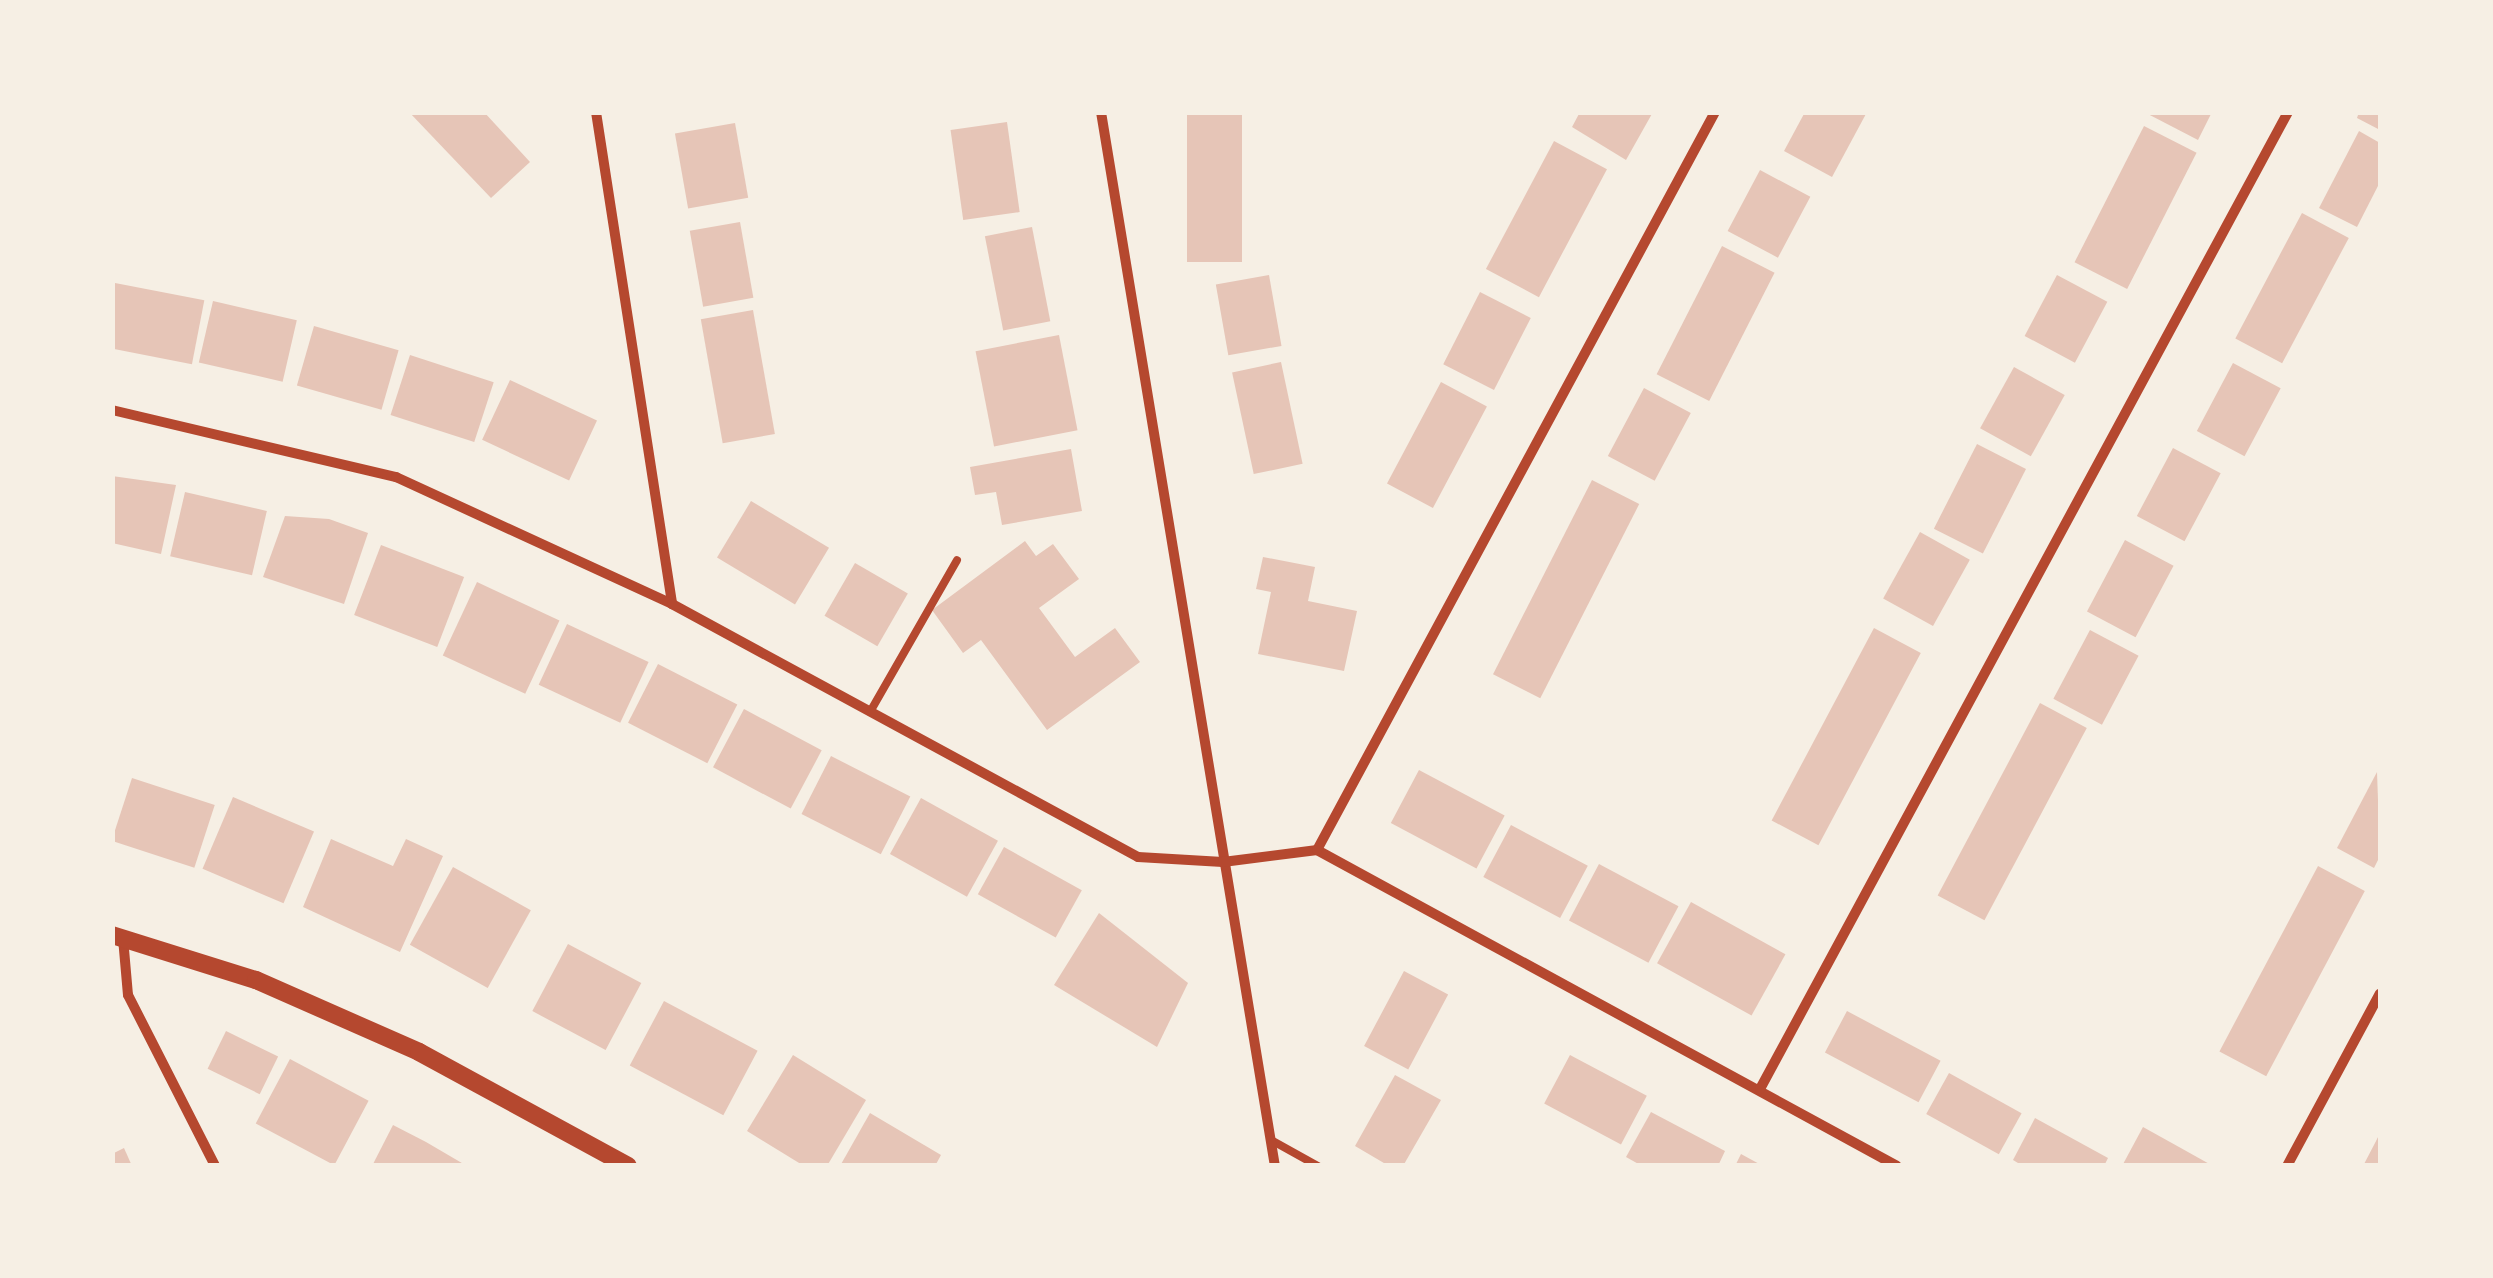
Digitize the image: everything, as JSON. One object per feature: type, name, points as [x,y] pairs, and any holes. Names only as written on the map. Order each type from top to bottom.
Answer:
[{"type":"street","points":[[596,112],[672,604]]},
{"type":"street","points":[[1101,112],[1275,1166]]},
{"type":"street","points":[[1317,850],[1715,112]]},
{"type":"street","points":[[1760,1089],[2288,112]]},
{"type":"street","points":[[112,410],[396,477],[672,604],[1138,858],[1223,862],[1317,850],[1898,1166]]},
{"type":"street","points":[[215,1166],[128,995],[118,936],[256,980],[419,1052],[628,1166]]},
{"type":"street","points":[[2287,1166],[2380,993]]},
{"type":"lane","points":[[870,712],[957,560]]},
{"type":"lane","points":[[1270,1140],[1318,1166]]},
{"type":"building","points":[[409,112],[484,112],[530,162],[491,198]]},
{"type":"building","points":[[1187,112],[1242,112],[1242,262],[1187,262]]},
{"type":"building","points":[[1580,112],[1653,112],[1626,160],[1572,127]]},
{"type":"building","points":[[1805,112],[1867,112],[1832,177],[1784,151]]},
{"type":"building","points":[[2144,112],[2212,112],[2198,140]]},
{"type":"building","points":[[2359,112],[2380,112],[2380,130],[2357,118]]},
{"type":"building","points":[[1007,122],[1020,212],[963,220],[951,130]]},
{"type":"building","points":[[735,123],[748,198],[688,208],[675,134]]},
{"type":"building","points":[[2144,126],[2197,153],[2127,289],[2075,262]]},
{"type":"building","points":[[2359,131],[2380,143],[2380,182],[2357,227],[2319,208]]},
{"type":"building","points":[[1554,141],[1607,169],[1539,297],[1486,269]]},
{"type":"building","points":[[1760,170],[1810,197],[1778,258],[1728,231]]},
{"type":"building","points":[[2302,213],[2349,238],[2282,363],[2235,338]]},
{"type":"building","points":[[740,222],[753,298],[703,307],[690,231]]},
{"type":"building","points":[[1032,227],[1050,321],[1003,330],[985,236]]},
{"type":"building","points":[[1722,246],[1775,273],[1709,401],[1657,374]]},
{"type":"building","points":[[1269,275],[1282,346],[1228,355],[1216,284]]},
{"type":"building","points":[[2057,275],[2107,302],[2075,363],[2025,336]]},
{"type":"building","points":[[115,283],[204,300],[192,364],[112,349]]},
{"type":"building","points":[[1480,292],[1531,318],[1494,390],[1443,364]]},
{"type":"building","points":[[213,301],[297,320],[283,382],[199,362]]},
{"type":"building","points":[[753,310],[775,434],[723,443],[701,319]]},
{"type":"building","points":[[314,326],[399,350],[382,410],[297,386]]},
{"type":"building","points":[[1059,335],[1078,430],[994,446],[976,351]]},
{"type":"building","points":[[410,355],[494,382],[474,442],[391,415]]},
{"type":"building","points":[[1281,362],[1303,464],[1254,474],[1232,372]]},
{"type":"building","points":[[2233,363],[2281,388],[2245,456],[2197,431]]},
{"type":"building","points":[[2014,367],[2065,395],[2031,456],[1980,428]]},
{"type":"building","points":[[510,380],[597,421],[569,480],[482,440]]},
{"type":"building","points":[[1441,382],[1487,406],[1433,508],[1387,484]]},
{"type":"building","points":[[1644,388],[1691,413],[1655,481],[1608,456]]},
{"type":"building","points":[[1977,444],[2026,469],[1983,554],[1934,529]]},
{"type":"building","points":[[2173,448],[2221,473],[2185,541],[2137,516]]},
{"type":"building","points":[[1071,449],[1082,511],[1002,525],[996,492],[975,495],[970,467]]},
{"type":"building","points":[[112,476],[176,485],[161,554],[112,543]]},
{"type":"building","points":[[1592,480],[1639,504],[1540,698],[1493,674]]},
{"type":"building","points":[[185,492],[267,511],[252,575],[170,556]]},
{"type":"building","points":[[751,501],[829,548],[795,604],[717,558]]},
{"type":"building","points":[[285,516],[329,519],[368,533],[344,604],[263,577]]},
{"type":"building","points":[[1920,532],[1970,560],[1933,626],[1883,598]]},
{"type":"building","points":[[2125,540],[2174,566],[2136,637],[2087,612]]},
{"type":"building","points":[[1025,541],[1036,556],[1053,544],[1079,579],[1039,608],[1075,657],[1115,628],[1140,662],[1047,730],[981,640],[963,653],[932,610]]},
{"type":"building","points":[[381,545],[464,577],[437,647],[354,615]]},
{"type":"building","points":[[1263,557],[1315,567],[1308,601],[1357,611],[1344,671],[1258,654],[1271,592],[1256,589]]},
{"type":"building","points":[[855,563],[908,594],[877,646],[824,616]]},
{"type":"building","points":[[477,582],[559,620],[525,694],[443,655]]},
{"type":"building","points":[[567,624],[649,662],[620,723],[539,685]]},
{"type":"building","points":[[1874,628],[1921,653],[1818,845],[1772,820]]},
{"type":"building","points":[[2090,630],[2139,656],[2102,725],[2053,699]]},
{"type":"building","points":[[658,664],[737,704],[707,763],[628,723]]},
{"type":"building","points":[[2040,703],[2087,728],[1984,920],[1938,895]]},
{"type":"building","points":[[744,709],[822,750],[791,809],[713,767]]},
{"type":"building","points":[[831,756],[910,796],[881,854],[801,814]]},
{"type":"building","points":[[1419,770],[1505,816],[1476,869],[1391,823]]},
{"type":"building","points":[[2377,772],[2380,856],[2374,868],[2337,848]]},
{"type":"building","points":[[132,778],[215,805],[194,868],[112,841]]},
{"type":"building","points":[[233,797],[314,831],[284,903],[203,869]]},
{"type":"building","points":[[921,798],[998,841],[967,897],[890,854]]},
{"type":"building","points":[[1511,825],[1588,866],[1560,918],[1483,877]]},
{"type":"building","points":[[331,839],[393,866],[406,839],[443,856],[400,952],[303,907]]},
{"type":"building","points":[[1004,847],[1082,890],[1056,937],[978,894]]},
{"type":"building","points":[[1599,864],[1678,906],[1648,963],[1569,921]]},
{"type":"building","points":[[2318,866],[2365,891],[2266,1076],[2219,1051]]},
{"type":"building","points":[[453,867],[531,910],[488,988],[410,945]]},
{"type":"building","points":[[1691,902],[1785,954],[1752,1016],[1657,963]]},
{"type":"building","points":[[1099,913],[1188,983],[1157,1047],[1054,985]]},
{"type":"building","points":[[568,944],[641,983],[606,1050],[532,1011]]},
{"type":"building","points":[[1404,971],[1448,994],[1408,1070],[1364,1046]]},
{"type":"building","points":[[664,1001],[758,1051],[723,1115],[630,1065]]},
{"type":"building","points":[[1847,1011],[1941,1061],[1919,1102],[1825,1052]]},
{"type":"building","points":[[226,1031],[278,1056],[260,1094],[208,1069]]},
{"type":"building","points":[[793,1055],[866,1100],[827,1166],[804,1166],[747,1131]]},
{"type":"building","points":[[1570,1055],[1647,1096],[1621,1144],[1544,1104]]},
{"type":"building","points":[[290,1059],[369,1101],[334,1165],[256,1123]]},
{"type":"building","points":[[1949,1073],[2022,1113],[1999,1154],[1926,1114]]},
{"type":"building","points":[[1395,1075],[1441,1100],[1403,1166],[1389,1166],[1355,1146]]},
{"type":"building","points":[[1651,1112],[1725,1151],[1718,1166],[1642,1166],[1626,1157]]},
{"type":"building","points":[[870,1113],[941,1155],[935,1166],[840,1166]]},
{"type":"building","points":[[2035,1118],[2108,1158],[2104,1166],[2023,1166],[2013,1160]]},
{"type":"building","points":[[393,1125],[426,1142],[467,1166],[372,1166]]},
{"type":"building","points":[[2143,1127],[2179,1147],[2213,1166],[2122,1166]]},
{"type":"building","points":[[2380,1133],[2380,1166],[2363,1166],[2375,1143]]},
{"type":"building","points":[[124,1148],[132,1166],[112,1166],[112,1154]]},
{"type":"building","points":[[1741,1154],[1763,1166],[1735,1166]]}]
